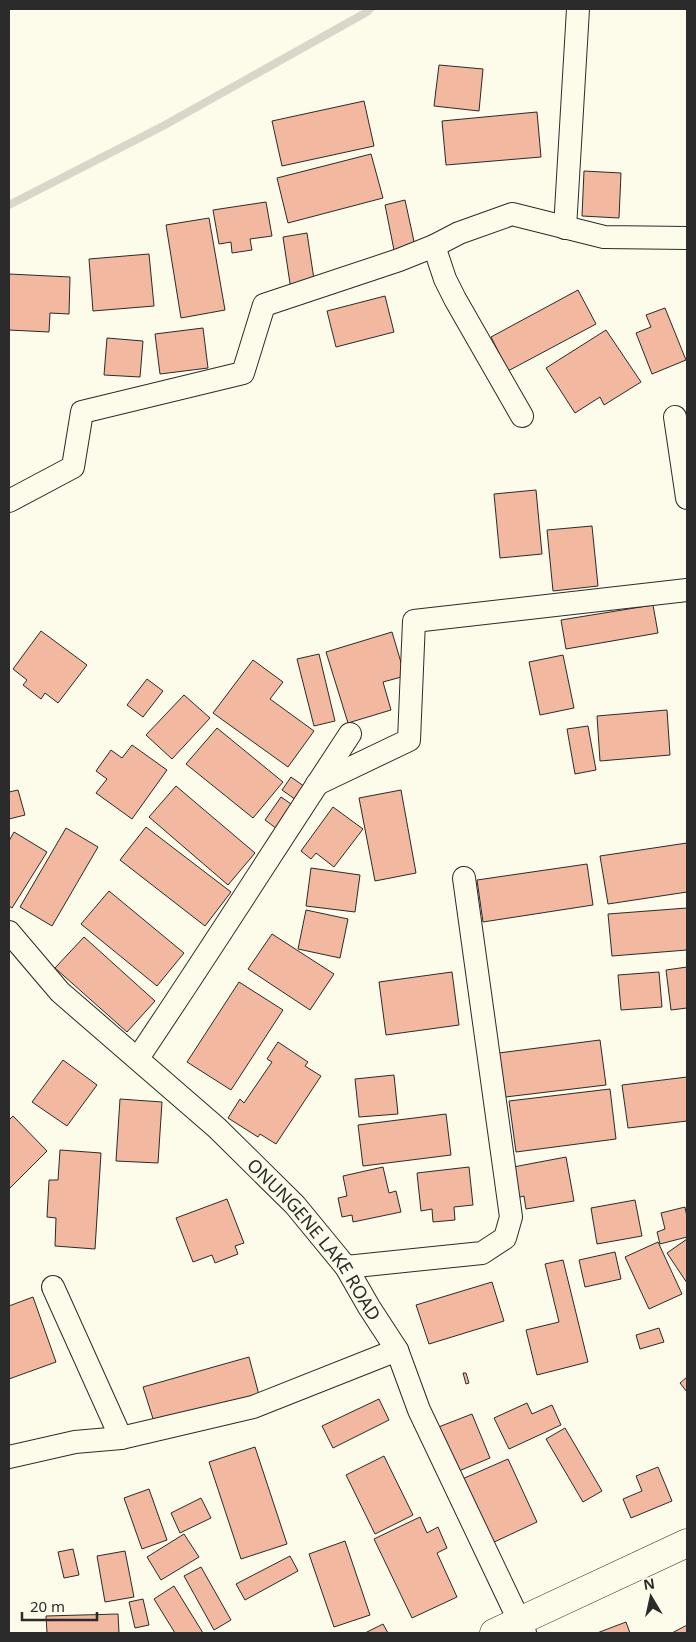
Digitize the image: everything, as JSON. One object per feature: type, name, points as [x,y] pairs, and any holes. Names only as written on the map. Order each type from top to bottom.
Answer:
[{"type":"main road","points":[[494,1633],[522,1627],[687,1543]]},
{"type":"street","points":[[565,228],[578,9]]},
{"type":"street","points":[[9,501],[73,467],[82,412],[242,373],[264,305],[399,260],[434,246],[459,233],[512,214],[604,237],[687,238]]},
{"type":"street","points":[[434,246],[445,279],[455,299],[522,416]]},
{"type":"street","points":[[675,416],[687,498]]},
{"type":"street","points":[[317,784],[409,740],[414,621],[687,590]]},
{"type":"street","points":[[138,1058],[228,924],[350,734]]},
{"type":"street","points":[[346,1267],[482,1252],[505,1238],[511,1217],[464,878]]},
{"type":"street","name":"ONUNGENE LAKE ROAD","points":[[9,932],[60,992],[217,1128],[295,1206],[346,1267],[397,1350],[420,1410],[522,1627]]},
{"type":"street","points":[[53,1286],[121,1438]]},
{"type":"street","points":[[9,1457],[75,1442],[121,1438],[253,1407],[397,1350]]},
{"type":"building","points":[[439,65],[483,69],[479,111],[434,106]]},
{"type":"building","points":[[364,101],[374,146],[282,166],[272,121]]},
{"type":"building","points":[[537,112],[541,157],[446,165],[442,121]]},
{"type":"building","points":[[371,154],[383,198],[288,223],[277,178]]},
{"type":"building","points":[[584,171],[621,173],[619,218],[582,216]]},
{"type":"building","points":[[405,200],[415,246],[394,250],[385,205]]},
{"type":"building","points":[[266,202],[272,236],[250,239],[252,250],[232,253],[231,242],[219,244],[213,210]]},
{"type":"building","points":[[209,218],[225,310],[181,318],[166,225]]},
{"type":"building","points":[[307,233],[315,286],[291,290],[283,237]]},
{"type":"building","points":[[149,254],[154,306],[93,311],[89,259]]},
{"type":"building","points":[[9,274],[70,277],[69,314],[50,313],[49,332],[9,330]]},
{"type":"building","points":[[578,290],[596,324],[508,371],[491,337]]},
{"type":"building","points":[[385,296],[394,332],[336,347],[327,311]]},
{"type":"building","points":[[665,308],[686,360],[652,374],[636,333],[651,327],[646,315]]},
{"type":"building","points":[[203,328],[208,368],[160,374],[155,334]]},
{"type":"building","points":[[606,330],[641,382],[604,405],[600,397],[575,413],[546,368]]},
{"type":"building","points":[[107,338],[143,341],[140,377],[104,375]]},
{"type":"building","points":[[536,490],[542,554],[500,558],[494,494]]},
{"type":"building","points":[[592,526],[598,586],[553,591],[547,530]]},
{"type":"building","points":[[653,605],[658,633],[566,649],[561,620]]},
{"type":"building","points":[[41,631],[87,665],[58,703],[45,693],[41,699],[23,685],[27,680],[13,669]]},
{"type":"building","points":[[392,632],[405,676],[383,682],[391,710],[348,723],[326,652]]},
{"type":"building","points":[[319,654],[335,721],[314,726],[297,659]]},
{"type":"building","points":[[563,655],[574,708],[540,715],[529,662]]},
{"type":"building","points":[[253,660],[283,682],[270,699],[314,731],[288,767],[213,713]]},
{"type":"building","points":[[147,679],[163,691],[143,717],[127,705]]},
{"type":"building","points":[[184,695],[210,718],[172,759],[146,735]]},
{"type":"building","points":[[667,710],[670,755],[600,761],[597,716]]},
{"type":"building","points":[[588,726],[596,770],[575,774],[567,729]]},
{"type":"building","points":[[217,728],[283,782],[253,818],[186,764]]},
{"type":"building","points":[[132,745],[167,770],[132,819],[96,793],[107,779],[96,771],[111,750],[122,758]]},
{"type":"building","points":[[291,777],[308,789],[299,802],[282,790]]},
{"type":"building","points":[[176,786],[255,853],[228,885],[149,817]]},
{"type":"building","points":[[18,790],[25,815],[9,819],[9,792]]},
{"type":"building","points":[[401,790],[416,873],[375,881],[359,798]]},
{"type":"building","points":[[281,797],[294,806],[277,829],[265,820]]},
{"type":"building","points":[[333,807],[363,829],[334,867],[316,853],[311,859],[301,851]]},
{"type":"building","points":[[146,827],[231,892],[205,926],[120,860]]},
{"type":"building","points":[[66,828],[98,847],[52,926],[20,907]]},
{"type":"building","points":[[14,832],[47,852],[12,908],[9,906],[9,841]]},
{"type":"building","points":[[687,843],[687,892],[608,904],[600,856]]},
{"type":"building","points":[[587,864],[593,905],[483,922],[477,880]]},
{"type":"building","points":[[311,868],[360,875],[355,912],[306,906]]},
{"type":"building","points":[[109,891],[184,953],[157,986],[81,924]]},
{"type":"building","points":[[687,908],[687,950],[612,956],[608,914]]},
{"type":"building","points":[[306,910],[348,919],[340,958],[298,949]]},
{"type":"building","points":[[272,934],[334,974],[310,1010],[248,969]]},
{"type":"building","points":[[84,937],[155,1001],[127,1032],[55,968]]},
{"type":"building","points":[[687,967],[687,1008],[671,1010],[666,970]]},
{"type":"building","points":[[452,972],[459,1025],[386,1035],[379,982]]},
{"type":"building","points":[[659,972],[662,1007],[621,1010],[618,975]]},
{"type":"building","points":[[239,982],[283,1010],[231,1090],[187,1062]]},
{"type":"building","points":[[600,1040],[606,1085],[497,1098],[491,1054]]},
{"type":"building","points":[[278,1042],[308,1062],[305,1066],[321,1076],[276,1144],[260,1134],[258,1137],[228,1118],[240,1099],[244,1103],[272,1062],[267,1059]]},
{"type":"building","points":[[63,1060],[97,1085],[67,1126],[32,1102]]},
{"type":"building","points":[[394,1075],[398,1114],[359,1117],[355,1079]]},
{"type":"building","points":[[687,1077],[687,1121],[628,1128],[622,1085]]},
{"type":"building","points":[[610,1089],[616,1139],[516,1152],[509,1101]]},
{"type":"building","points":[[120,1099],[162,1102],[158,1163],[116,1161]]},
{"type":"building","points":[[446,1114],[451,1155],[363,1166],[358,1125]]},
{"type":"building","points":[[13,1116],[47,1151],[9,1189],[9,1120]]},
{"type":"building","points":[[60,1150],[101,1153],[95,1249],[55,1246],[56,1218],[47,1217],[49,1180],[58,1180]]},
{"type":"building","points":[[566,1157],[574,1201],[526,1209],[524,1196],[513,1199],[508,1168]]},
{"type":"building","points":[[383,1167],[389,1193],[396,1191],[401,1212],[353,1222],[352,1215],[342,1217],[338,1198],[347,1196],[343,1176]]},
{"type":"building","points":[[469,1167],[473,1205],[454,1207],[455,1220],[433,1222],[432,1209],[421,1211],[417,1173]]},
{"type":"building","points":[[227,1199],[244,1243],[235,1246],[238,1254],[215,1263],[212,1255],[193,1262],[176,1218]]},
{"type":"building","points":[[635,1200],[642,1236],[597,1244],[591,1208]]},
{"type":"building","points":[[685,1207],[687,1237],[660,1244],[657,1232],[665,1229],[661,1213]]},
{"type":"building","points":[[687,1239],[687,1283],[667,1253]]},
{"type":"building","points":[[658,1242],[682,1294],[649,1309],[625,1257]]},
{"type":"building","points":[[615,1252],[621,1279],[585,1287],[579,1260]]},
{"type":"building","points":[[563,1260],[588,1362],[537,1375],[526,1330],[559,1322],[545,1264]]},
{"type":"building","points":[[492,1282],[504,1321],[429,1344],[416,1305]]},
{"type":"building","points":[[33,1297],[56,1362],[9,1379],[9,1306]]},
{"type":"building","points":[[659,1328],[664,1342],[640,1349],[636,1335]]},
{"type":"building","points":[[249,1357],[259,1395],[155,1425],[143,1387]]},
{"type":"building","points":[[463,1373],[466,1373],[469,1383],[466,1384]]},
{"type":"building","points":[[687,1377],[687,1392],[680,1383]]},
{"type":"building","points":[[379,1399],[389,1420],[333,1448],[322,1426]]},
{"type":"building","points":[[527,1403],[532,1414],[552,1405],[561,1425],[509,1449],[494,1418]]},
{"type":"building","points":[[472,1414],[490,1458],[454,1473],[436,1428]]},
{"type":"building","points":[[565,1428],[602,1491],[583,1502],[546,1439]]},
{"type":"building","points":[[255,1447],[287,1544],[241,1559],[209,1462]]},
{"type":"building","points":[[384,1456],[413,1515],[375,1534],[346,1475]]},
{"type":"building","points":[[508,1459],[537,1522],[490,1544],[460,1480]]},
{"type":"building","points":[[658,1467],[672,1501],[631,1518],[623,1499],[642,1491],[636,1476]]},
{"type":"building","points":[[149,1489],[167,1540],[142,1549],[124,1498]]},
{"type":"building","points":[[201,1498],[211,1518],[180,1533],[171,1513]]},
{"type":"building","points":[[420,1517],[427,1533],[438,1527],[447,1548],[437,1553],[457,1597],[412,1618],[374,1539]]},
{"type":"building","points":[[184,1534],[199,1557],[161,1580],[147,1557]]},
{"type":"building","points":[[345,1541],[370,1615],[334,1627],[309,1554]]},
{"type":"building","points":[[73,1549],[79,1575],[64,1578],[58,1552]]},
{"type":"building","points":[[125,1551],[134,1597],[105,1602],[97,1556]]},
{"type":"building","points":[[290,1556],[298,1571],[245,1600],[236,1584]]},
{"type":"building","points":[[201,1567],[231,1620],[214,1630],[184,1576]]},
{"type":"building","points":[[174,1586],[203,1633],[175,1633],[154,1599]]},
{"type":"building","points":[[143,1599],[149,1625],[135,1628],[129,1602]]},
{"type":"building","points":[[118,1614],[119,1633],[47,1633],[46,1616]]},
{"type":"building","points":[[626,1622],[630,1633],[597,1633]]},
{"type":"building","points":[[383,1624],[388,1633],[365,1633]]},
{"type":"building","points":[[687,1625],[687,1633],[672,1633]]},
{"type":"waterway","points":[[9,205],[163,126],[370,9]]}]
